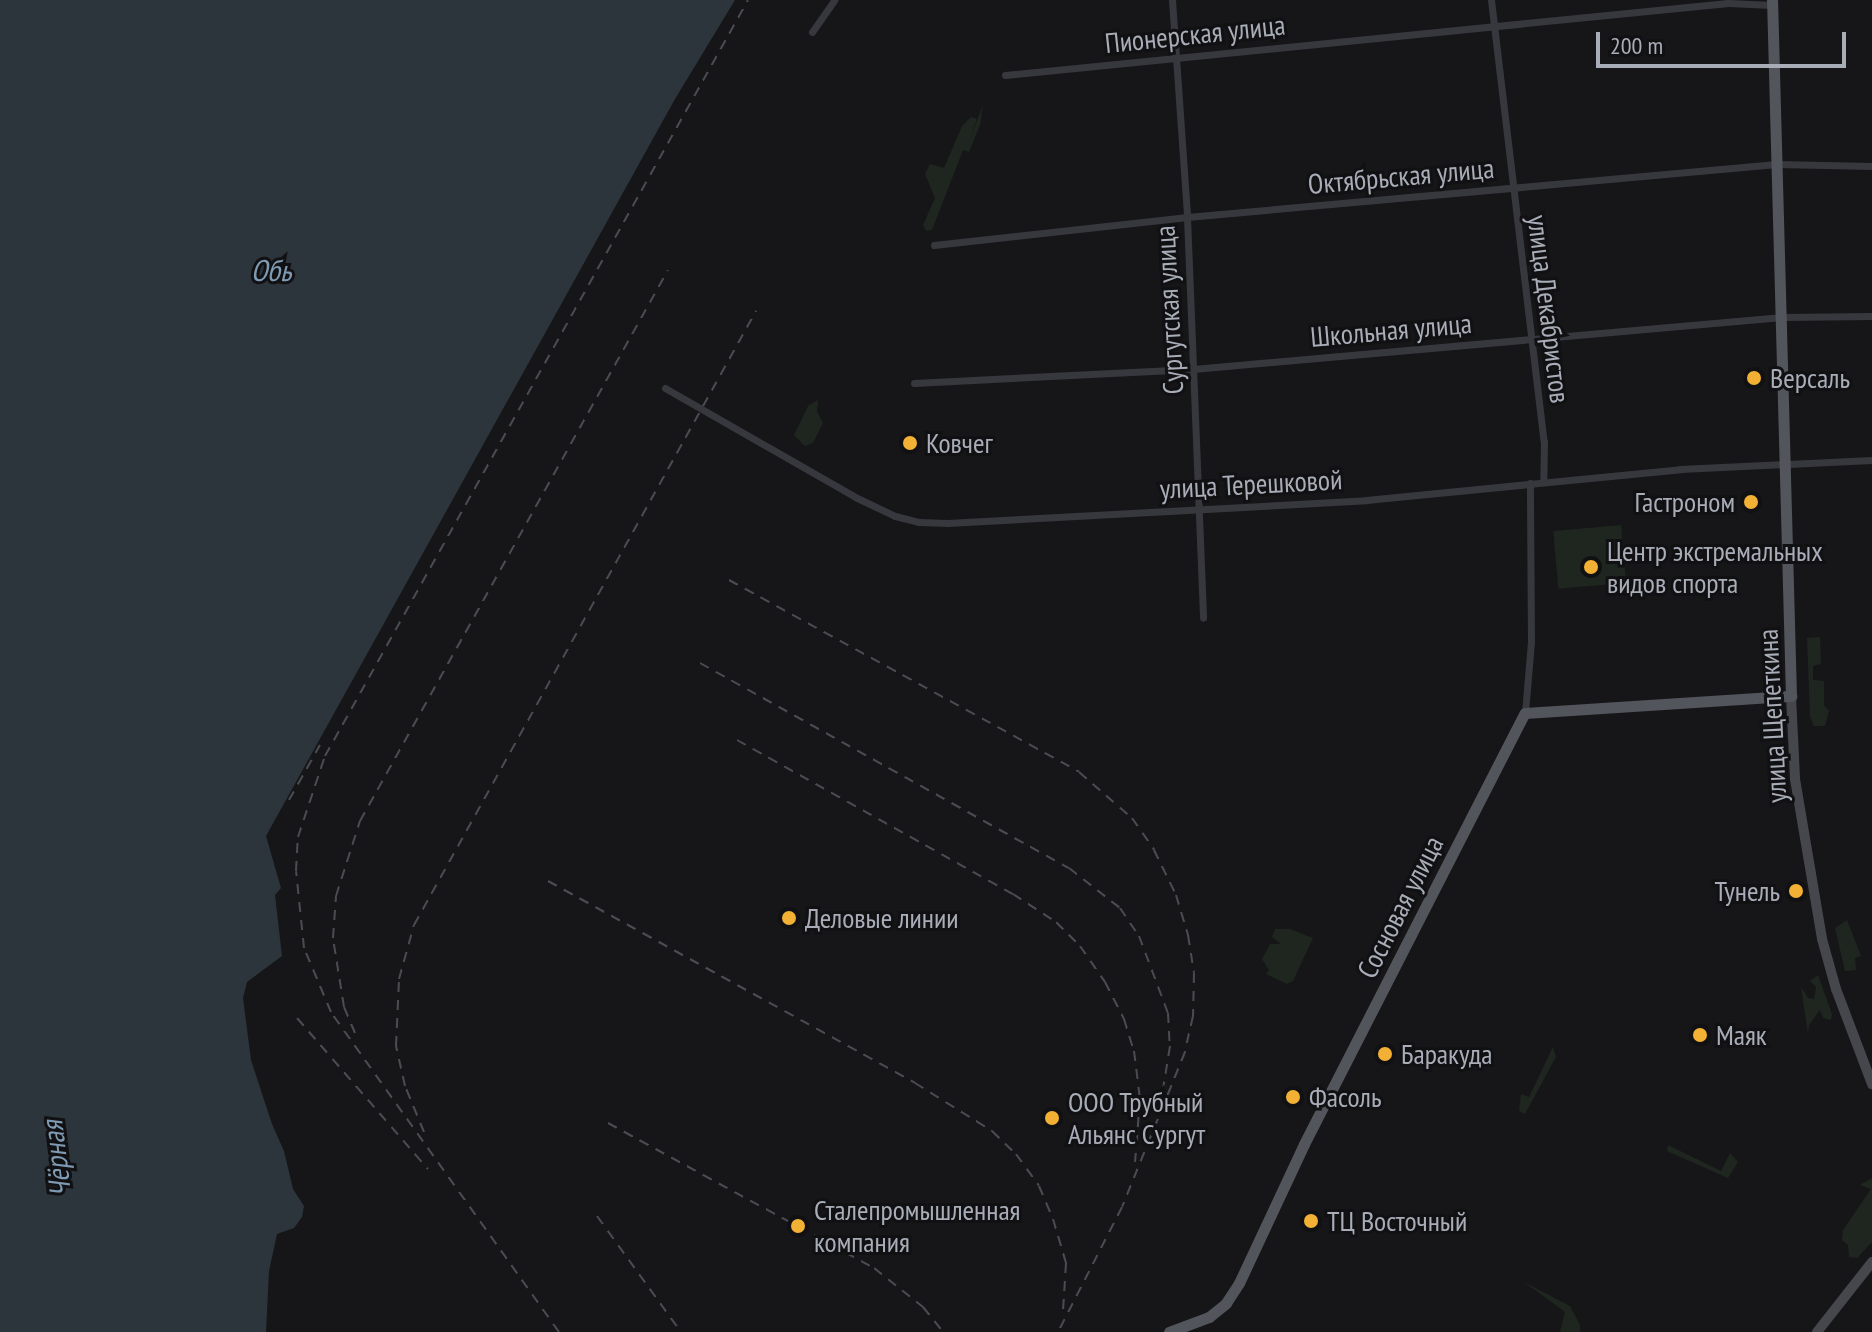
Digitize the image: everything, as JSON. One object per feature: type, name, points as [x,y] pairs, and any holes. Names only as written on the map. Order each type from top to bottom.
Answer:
[{"type":"main road","name":"улица Щепеткина","points":[[1772,2],[1795,779],[1822,939],[1840,1002],[1872,1084]]},
{"type":"main road","points":[[1525,713],[1791,696]]},
{"type":"main road","name":"Сосновая улица","points":[[1169,1332],[1209,1317],[1226,1303],[1239,1283],[1304,1144],[1525,713]]},
{"type":"main road","points":[[1817,1332],[1872,1262]]},
{"type":"street","points":[[812,32],[834,0]]},
{"type":"street","name":"Сургутская улица","points":[[1172,0],[1187,217],[1203,618]]},
{"type":"street","name":"улица Декабристов","points":[[1491,0],[1529,340],[1544,442],[1543,481]]},
{"type":"street","name":"Пионерская улица","points":[[1005,75],[1728,3],[1772,2]]},
{"type":"street","name":"Октябрьская улица","points":[[934,245],[1187,217],[1777,164],[1872,166]]},
{"type":"street","name":"Школьная улица","points":[[914,383],[1193,369],[1782,317],[1872,316]]},
{"type":"street","name":"улица Терешковой","points":[[665,388],[855,497],[895,516],[919,522],[1366,500],[1543,481],[1787,463],[1872,460]]},
{"type":"street","points":[[1525,713],[1531,642],[1530,483]]},
{"type":"shaded area","points":[[983,105],[980,125],[969,152],[963,150],[932,230],[926,231],[923,225],[935,198],[925,174],[930,164],[944,168],[962,126],[971,117],[977,119],[969,142]]},
{"type":"shaded area","points":[[818,400],[817,411],[823,423],[813,443],[805,446],[794,435],[808,406]]},
{"type":"shaded area","name":"Центр экстремальных видов спорта","points":[[1621,525],[1626,583],[1558,589],[1553,531]]},
{"type":"shaded area","points":[[1820,637],[1821,664],[1813,666],[1813,680],[1824,681],[1824,705],[1829,711],[1825,726],[1814,726],[1810,716],[1807,638]]},
{"type":"shaded area","points":[[1847,920],[1861,956],[1855,958],[1856,970],[1845,971],[1835,928]]},
{"type":"shaded area","points":[[1275,929],[1290,929],[1313,938],[1293,981],[1287,984],[1266,974],[1269,970],[1262,959],[1270,944],[1281,944],[1272,937]]},
{"type":"shaded area","points":[[1818,975],[1832,1014],[1831,1020],[1823,1018],[1820,1010],[1809,1025],[1808,1034],[1801,987],[1808,998],[1814,999],[1816,987],[1810,981]]},
{"type":"shaded area","points":[[1553,1047],[1556,1057],[1525,1114],[1519,1111],[1521,1094],[1529,1097]]},
{"type":"shaded area","points":[[1668,1145],[1721,1171],[1730,1153],[1738,1162],[1728,1178],[1667,1151]]},
{"type":"shaded area","points":[[1872,1178],[1872,1242],[1857,1258],[1849,1257],[1848,1245],[1842,1240],[1843,1230],[1871,1189],[1860,1185]]},
{"type":"shaded area","points":[[1524,1282],[1570,1306],[1580,1325],[1580,1332],[1560,1332],[1565,1312]]},
{"type":"water","name":"Обь","points":[[0,0],[735,0],[675,99],[266,836],[281,888],[275,895],[282,956],[247,982],[243,998],[251,1060],[284,1151],[293,1189],[304,1206],[302,1217],[294,1228],[277,1234],[269,1271],[266,1332],[0,1332]]},
{"type":"railway","points":[[559,1332],[331,1012],[304,948],[296,871],[298,837],[325,756],[748,0]]},
{"type":"railway","points":[[355,1033],[344,1007],[333,938],[336,896],[360,821],[668,270]]},
{"type":"railway","points":[[424,1132],[405,1086],[396,1046],[399,979],[414,925],[756,311]]},
{"type":"railway","points":[[729,580],[1079,772],[1132,818],[1154,850],[1176,895],[1188,935],[1194,973],[1193,1016],[1185,1052],[1122,1207],[1058,1332]]},
{"type":"railway","points":[[700,663],[1069,868],[1120,908],[1139,936],[1168,1013],[1170,1046],[1163,1089]]},
{"type":"railway","points":[[737,740],[1013,894],[1056,922],[1080,946],[1105,982],[1124,1019],[1134,1051],[1140,1099],[1135,1162]]},
{"type":"railway","points":[[289,800],[320,745]]},
{"type":"railway","points":[[548,881],[915,1083],[992,1131],[1016,1154],[1039,1186],[1053,1219],[1066,1263],[1063,1311]]},
{"type":"railway","points":[[297,1018],[428,1169]]},
{"type":"railway","points":[[608,1123],[874,1268],[923,1307],[943,1332]]},
{"type":"railway","points":[[597,1216],[681,1332]]},
{"type":"place","name":"Версаль","points":[[1754,378]]},
{"type":"place","name":"Ковчег","points":[[910,443]]},
{"type":"place","name":"Гастроном","points":[[1751,502]]},
{"type":"place","name":"Центр экстремальных видов спорта","points":[[1591,567]]},
{"type":"place","name":"Тунель","points":[[1796,891]]},
{"type":"place","name":"Деловые линии","points":[[789,918]]},
{"type":"place","name":"Маяк","points":[[1700,1035]]},
{"type":"place","name":"Баракуда","points":[[1385,1054]]},
{"type":"place","name":"Фасоль","points":[[1293,1097]]},
{"type":"place","name":"ООО Трубный Альянс Сургут","points":[[1052,1118]]},
{"type":"place","name":"ТЦ Восточный","points":[[1311,1221]]},
{"type":"place","name":"Сталепромышленная компания","points":[[798,1226]]},
{"type":"water label","name":"Чёрная","points":[[56,1159]]}]
